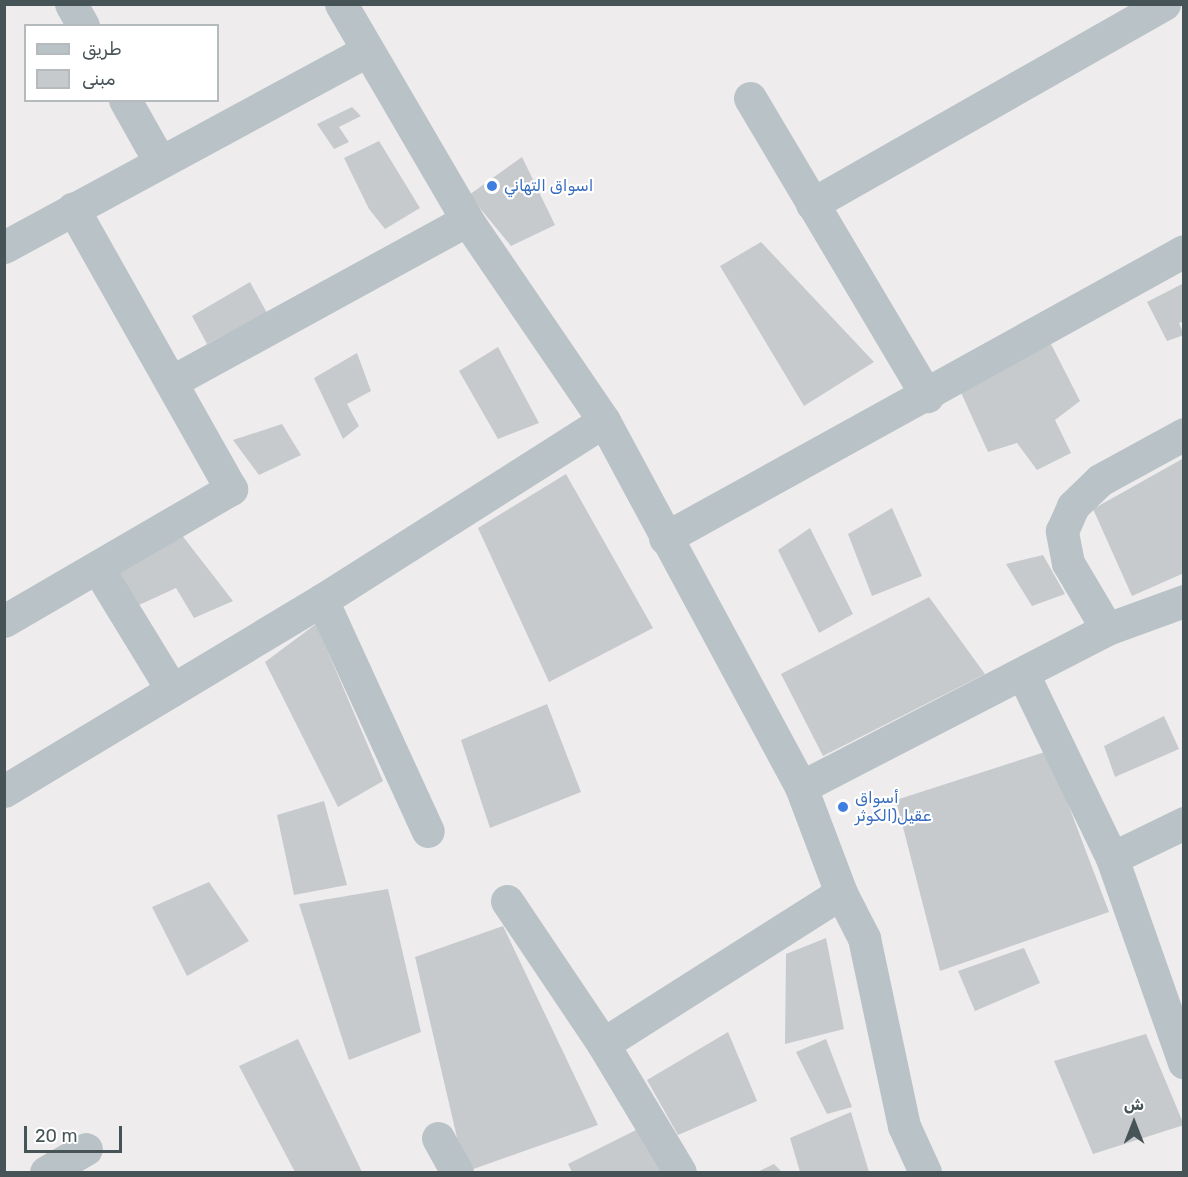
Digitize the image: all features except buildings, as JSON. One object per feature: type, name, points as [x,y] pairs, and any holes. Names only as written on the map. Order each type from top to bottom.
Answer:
[{"type":"street","points":[[71,4],[82,24]]},
{"type":"street","points":[[341,4],[366,51],[467,220],[603,421],[801,787],[841,893],[864,938],[904,1126],[924,1173]]},
{"type":"street","points":[[812,204],[1164,4]]},
{"type":"street","points":[[4,247],[366,51]]},
{"type":"street","points":[[750,98],[927,396]]},
{"type":"street","points":[[126,102],[160,162]]},
{"type":"street","points":[[4,621],[231,489],[73,209]]},
{"type":"street","points":[[171,382],[467,220]]},
{"type":"street","points":[[665,537],[927,396],[1184,251]]},
{"type":"street","points":[[4,791],[322,600],[603,421]]},
{"type":"street","points":[[1107,629],[1068,563],[1062,531],[1073,506],[1100,480],[1184,435]]},
{"type":"street","points":[[97,567],[172,690]]},
{"type":"street","points":[[322,600],[428,831]]},
{"type":"street","points":[[801,787],[939,713],[1023,675],[1107,629],[1184,601]]},
{"type":"street","points":[[1023,675],[1112,858],[1184,1063]]},
{"type":"street","points":[[1112,858],[1184,823]]},
{"type":"street","points":[[603,1044],[841,893]]},
{"type":"street","points":[[507,901],[603,1044],[680,1173]]},
{"type":"street","points":[[438,1138],[458,1173]]},
{"type":"street","points":[[46,1173],[86,1149]]},
{"type":"place","name":"اسواق التهاني","points":[[492,186]]},
{"type":"place","name":"أسواق عقيل(الكوثر","points":[[843,807]]}]
